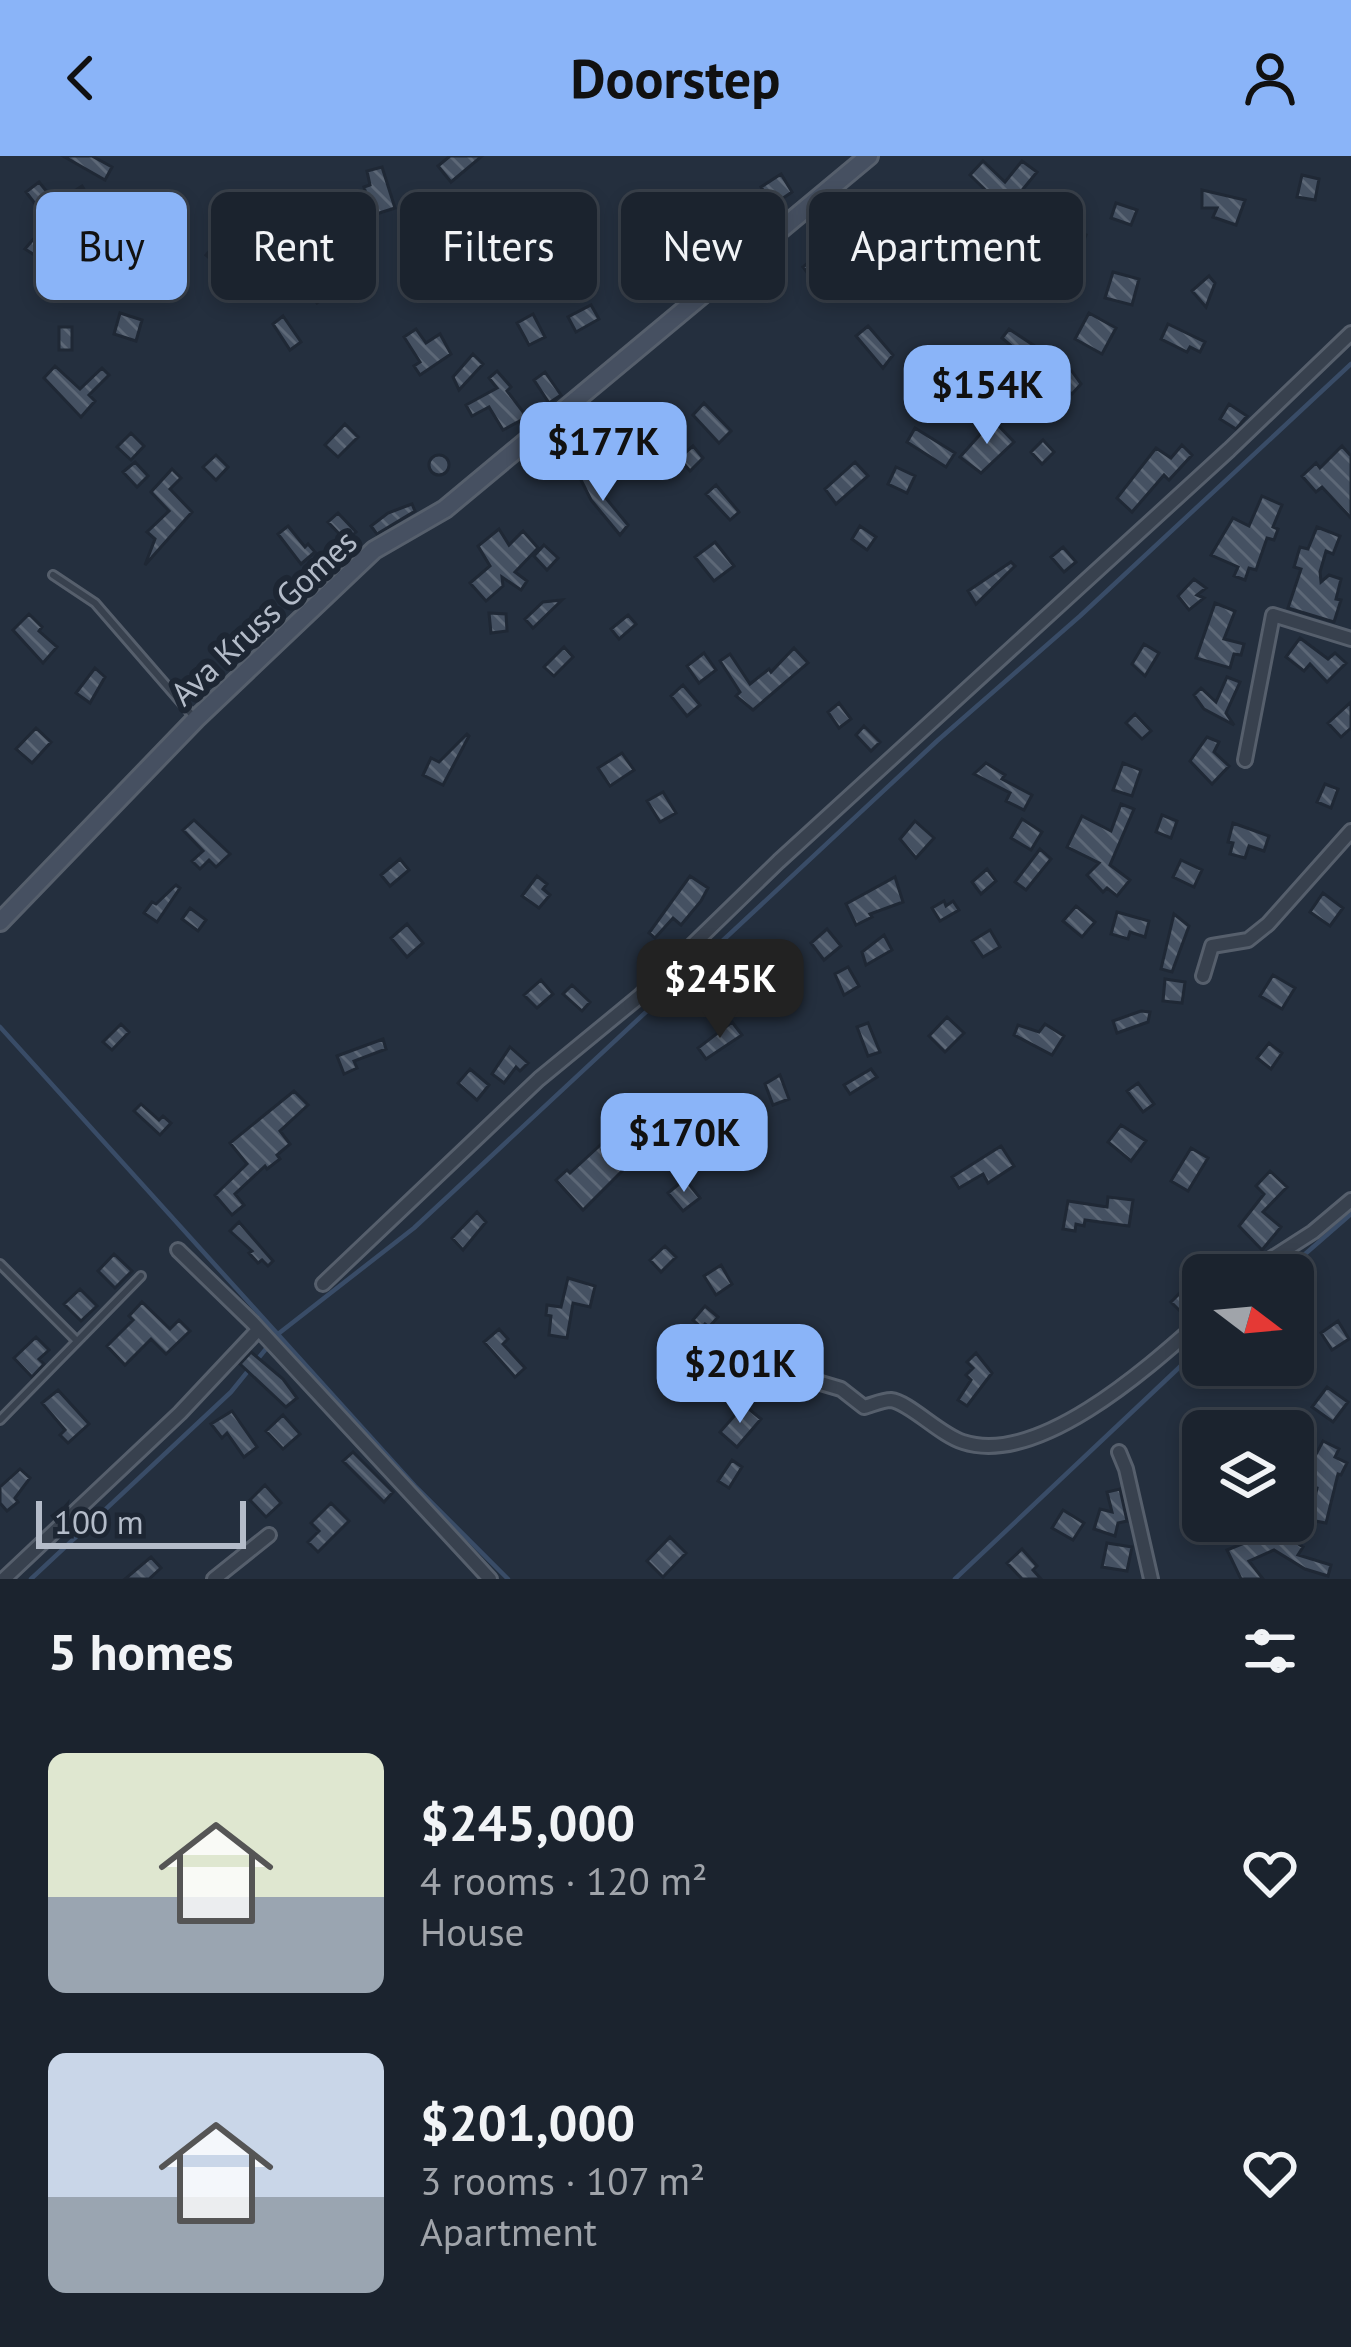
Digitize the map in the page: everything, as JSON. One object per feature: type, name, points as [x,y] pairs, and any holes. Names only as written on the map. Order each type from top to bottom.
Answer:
[{"type":"street","name":"Ava Kruss Gomes","points":[[0,922],[196,719],[374,550],[445,509],[869,156]]},
{"type":"street","points":[[323,1284],[539,1079],[640,996],[778,861],[1351,334]]},
{"type":"street","points":[[1245,760],[1273,615],[1351,639]]},
{"type":"street","points":[[1203,976],[1211,946],[1248,940],[1268,924],[1351,831]]},
{"type":"street","points":[[1279,1254],[1351,1200]]},
{"type":"street","points":[[178,1250],[490,1579]]},
{"type":"street","points":[[4,1579],[180,1413],[258,1330]]},
{"type":"street","points":[[773,1344],[814,1381],[841,1389],[864,1407],[898,1402],[940,1433],[967,1444],[987,1445],[1009,1444],[1092,1409],[1182,1335]]},
{"type":"street","points":[[1119,1452],[1151,1579]]},
{"type":"street","points":[[214,1579],[269,1535]]},
{"type":"lane","points":[[53,574],[95,602],[196,719]]},
{"type":"lane","points":[[0,1264],[77,1340]]},
{"type":"lane","points":[[0,1420],[141,1276]]},
{"type":"building","points":[[63,156],[92,156],[112,167],[105,180]]},
{"type":"building","points":[[450,156],[482,156],[451,182],[438,166]]},
{"type":"building","points":[[983,161],[1005,182],[1022,161],[1037,172],[1021,192],[987,192],[970,175]]},
{"type":"building","points":[[382,167],[395,208],[376,214],[376,192],[365,192],[364,187],[370,185],[367,171]]},
{"type":"building","points":[[781,174],[792,192],[785,197],[785,192],[764,192],[761,187]]},
{"type":"building","points":[[1302,175],[1319,179],[1315,200],[1297,197]]},
{"type":"building","points":[[39,182],[47,192],[36,192],[36,205],[26,192]]},
{"type":"building","points":[[1202,190],[1245,200],[1236,225],[1213,217],[1217,208],[1202,208]]},
{"type":"building","points":[[1116,203],[1137,210],[1131,225],[1111,218]]},
{"type":"building","points":[[36,236],[36,256],[25,249]]},
{"type":"building","points":[[1113,272],[1139,279],[1132,305],[1105,298]]},
{"type":"building","points":[[1209,276],[1215,283],[1206,307],[1192,291]]},
{"type":"building","points":[[591,305],[599,319],[576,332],[568,317]]},
{"type":"building","points":[[120,313],[142,320],[136,341],[114,334]]},
{"type":"building","points":[[1089,313],[1116,328],[1102,354],[1075,339]]},
{"type":"building","points":[[533,314],[545,337],[529,345],[517,323]]},
{"type":"building","points":[[283,316],[301,342],[290,350],[273,324]]},
{"type":"building","points":[[1168,324],[1205,342],[1200,352],[1190,347],[1187,352],[1161,339]]},
{"type":"building","points":[[868,326],[893,355],[883,368],[856,336]]},
{"type":"building","points":[[59,327],[72,327],[72,350],[59,350]]},
{"type":"building","points":[[416,329],[426,343],[440,334],[451,354],[420,375],[414,366],[420,362],[404,337]]},
{"type":"building","points":[[1009,329],[1071,370],[1081,384],[1072,394],[1063,387],[1045,408],[1031,395],[1051,372],[1002,338]]},
{"type":"building","points":[[473,354],[483,364],[459,390],[453,377]]},
{"type":"building","points":[[55,366],[80,389],[102,368],[109,375],[89,395],[95,401],[81,417],[44,378]]},
{"type":"building","points":[[497,371],[527,417],[503,430],[489,407],[472,416],[466,405],[497,388],[489,378]]},
{"type":"building","points":[[545,372],[561,395],[549,403],[534,380]]},
{"type":"building","points":[[704,403],[731,431],[719,443],[693,415]]},
{"type":"building","points":[[1229,404],[1247,416],[1236,429],[1220,419]]},
{"type":"building","points":[[993,420],[1014,442],[981,473],[960,457]]},
{"type":"building","points":[[345,424],[358,437],[338,457],[325,445]]},
{"type":"building","points":[[915,428],[955,453],[946,467],[907,442]]},
{"type":"building","points":[[131,433],[144,446],[131,460],[117,447]]},
{"type":"building","points":[[558,437],[567,455],[550,463],[542,445]]},
{"type":"building","points":[[1043,440],[1054,452],[1042,464],[1031,452]]},
{"type":"building","points":[[1182,445],[1192,455],[1169,480],[1164,475],[1132,512],[1117,498],[1156,448],[1171,458]]},
{"type":"building","points":[[693,446],[703,458],[690,471],[679,458]]},
{"type":"building","points":[[1342,446],[1351,456],[1351,518],[1322,487],[1316,492],[1302,476],[1316,463],[1320,468]]},
{"type":"building","points":[[216,455],[228,467],[216,480],[203,467]]},
{"type":"building","points":[[439,455],[449,465],[439,475],[429,465]]},
{"type":"building","points":[[135,462],[148,476],[137,487],[123,472]]},
{"type":"building","points":[[855,462],[868,476],[836,504],[825,489]]},
{"type":"building","points":[[896,467],[915,476],[907,493],[888,484]]},
{"type":"building","points":[[172,469],[181,478],[170,489],[192,512],[145,565],[155,539],[147,532],[169,511],[151,492]]},
{"type":"building","points":[[591,473],[628,525],[620,535],[591,500],[580,478]]},
{"type":"building","points":[[716,485],[739,512],[730,520],[706,494]]},
{"type":"building","points":[[1262,496],[1282,505],[1273,527],[1278,529],[1274,540],[1267,538],[1256,570],[1249,568],[1245,580],[1234,576],[1238,567],[1211,555],[1233,518],[1249,526]]},
{"type":"building","points":[[412,504],[415,511],[377,534],[371,526],[388,513]]},
{"type":"building","points":[[338,513],[356,532],[346,541],[328,522]]},
{"type":"building","points":[[288,526],[315,552],[301,564],[278,534]]},
{"type":"building","points":[[860,526],[876,537],[867,550],[852,539]]},
{"type":"building","points":[[1317,527],[1340,536],[1333,554],[1326,551],[1320,572],[1321,582],[1329,575],[1341,579],[1334,622],[1288,608],[1301,569],[1294,567],[1300,547],[1308,549]]},
{"type":"building","points":[[499,529],[509,545],[523,531],[538,548],[515,572],[527,581],[521,590],[502,577],[503,586],[486,601],[470,583],[490,566],[478,546]]},
{"type":"building","points":[[715,542],[734,566],[714,581],[695,557]]},
{"type":"building","points":[[544,545],[558,558],[547,570],[534,556]]},
{"type":"building","points":[[1063,547],[1076,562],[1064,572],[1051,557]]},
{"type":"building","points":[[1011,562],[1015,566],[976,604],[968,591]]},
{"type":"building","points":[[1194,579],[1206,588],[1197,595],[1204,598],[1189,610],[1178,596]]},
{"type":"building","points":[[562,600],[533,628],[525,619],[543,602]]},
{"type":"building","points":[[1215,603],[1235,611],[1224,639],[1244,644],[1230,668],[1196,658]]},
{"type":"building","points":[[489,613],[506,614],[507,631],[491,633]]},
{"type":"building","points":[[29,614],[57,647],[43,663],[13,630]]},
{"type":"building","points":[[628,615],[636,624],[619,639],[611,629]]},
{"type":"building","points":[[1300,638],[1328,659],[1335,653],[1346,663],[1327,682],[1310,664],[1304,671],[1286,657]]},
{"type":"building","points":[[1144,644],[1159,653],[1145,676],[1132,664]]},
{"type":"building","points":[[564,647],[573,657],[554,676],[544,667]]},
{"type":"building","points":[[794,648],[808,663],[753,710],[736,696],[740,692],[720,661],[730,654],[750,684],[771,672]]},
{"type":"building","points":[[704,653],[716,670],[699,683],[687,666]]},
{"type":"building","points":[[95,668],[105,677],[90,703],[76,693]]},
{"type":"building","points":[[1227,677],[1240,682],[1226,713],[1234,725],[1204,709],[1194,695],[1201,688],[1216,702]]},
{"type":"building","points":[[683,685],[700,705],[687,716],[671,696]]},
{"type":"building","points":[[1351,702],[1351,728],[1341,737],[1328,723]]},
{"type":"building","points":[[839,703],[851,719],[839,728],[828,712]]},
{"type":"building","points":[[1135,714],[1151,731],[1142,739],[1126,723]]},
{"type":"building","points":[[864,726],[880,742],[871,751],[856,735]]},
{"type":"building","points":[[36,728],[51,742],[32,763],[16,749]]},
{"type":"building","points":[[467,734],[443,785],[423,775],[431,758],[439,762]]},
{"type":"building","points":[[1207,737],[1219,742],[1214,752],[1229,766],[1212,784],[1190,761]]},
{"type":"building","points":[[622,753],[634,770],[610,786],[598,768]]},
{"type":"building","points":[[986,763],[1005,775],[1002,779],[1032,795],[1024,810],[1006,801],[1010,793],[974,774]]},
{"type":"building","points":[[1123,763],[1141,770],[1132,796],[1113,790]]},
{"type":"building","points":[[1325,784],[1338,789],[1331,808],[1317,802]]},
{"type":"building","points":[[663,792],[676,813],[660,822],[647,801]]},
{"type":"building","points":[[1121,804],[1134,809],[1110,865],[1130,880],[1117,896],[1107,888],[1103,892],[1087,875],[1099,863],[1067,847],[1082,816],[1111,831]]},
{"type":"building","points":[[1162,815],[1177,821],[1171,838],[1156,832]]},
{"type":"building","points":[[1022,819],[1042,832],[1031,850],[1011,838]]},
{"type":"building","points":[[194,820],[230,854],[216,867],[209,860],[200,869],[192,861],[203,851],[183,830]]},
{"type":"building","points":[[915,821],[934,838],[916,858],[900,839]]},
{"type":"building","points":[[1233,823],[1269,836],[1264,851],[1249,846],[1245,858],[1230,854]]},
{"type":"building","points":[[1040,849],[1051,859],[1026,890],[1015,882]]},
{"type":"building","points":[[400,859],[409,870],[390,886],[381,875]]},
{"type":"building","points":[[1181,860],[1202,870],[1194,887],[1173,877]]},
{"type":"building","points":[[987,869],[996,881],[981,894],[972,882]]},
{"type":"building","points":[[537,876],[547,884],[543,889],[550,895],[539,908],[522,896]]},
{"type":"building","points":[[690,876],[708,888],[701,901],[681,925],[673,918],[655,938],[649,933]]},
{"type":"building","points":[[895,877],[903,902],[870,914],[856,925],[846,904]]},
{"type":"building","points":[[176,885],[180,888],[157,922],[144,913],[152,902],[156,904]]},
{"type":"building","points":[[1323,893],[1343,908],[1330,926],[1310,912]]},
{"type":"building","points":[[944,901],[946,906],[953,901],[959,910],[940,921],[932,908]]},
{"type":"building","points":[[1076,906],[1095,922],[1082,937],[1063,921]]},
{"type":"building","points":[[190,908],[206,920],[198,931],[182,919]]},
{"type":"building","points":[[1117,912],[1149,921],[1145,937],[1130,932],[1128,939],[1111,934]]},
{"type":"building","points":[[1174,914],[1189,926],[1172,972],[1161,969]]},
{"type":"building","points":[[407,924],[423,943],[407,957],[391,938]]},
{"type":"building","points":[[827,929],[841,946],[824,960],[811,943]]},
{"type":"building","points":[[990,930],[1000,947],[983,957],[972,941]]},
{"type":"building","points":[[884,935],[892,950],[866,965],[862,952]]},
{"type":"building","points":[[848,967],[859,986],[844,995],[835,974]]},
{"type":"building","points":[[1273,975],[1295,988],[1282,1009],[1260,996]]},
{"type":"building","points":[[1165,979],[1185,982],[1182,1003],[1163,1001]]},
{"type":"building","points":[[541,980],[553,994],[537,1008],[524,995]]},
{"type":"building","points":[[572,985],[590,1002],[582,1011],[563,994]]},
{"type":"building","points":[[1150,1012],[1148,1022],[1117,1033],[1113,1021]]},
{"type":"building","points":[[947,1017],[964,1033],[945,1052],[929,1036]]},
{"type":"building","points":[[732,1022],[742,1035],[706,1059],[698,1048]]},
{"type":"building","points":[[868,1023],[880,1052],[868,1056],[857,1027]]},
{"type":"building","points":[[121,1024],[129,1032],[112,1050],[103,1042]]},
{"type":"building","points":[[1045,1024],[1064,1036],[1052,1055],[1014,1035],[1018,1025],[1039,1032]]},
{"type":"building","points":[[383,1039],[386,1049],[354,1061],[357,1068],[344,1074],[337,1056]]},
{"type":"building","points":[[1269,1043],[1282,1053],[1271,1069],[1257,1058]]},
{"type":"building","points":[[510,1047],[528,1063],[520,1071],[516,1067],[504,1083],[492,1074]]},
{"type":"building","points":[[470,1069],[489,1085],[477,1100],[458,1083]]},
{"type":"building","points":[[871,1069],[877,1077],[850,1094],[844,1085]]},
{"type":"building","points":[[780,1075],[789,1099],[773,1105],[765,1084]]},
{"type":"building","points":[[1138,1083],[1154,1104],[1143,1112],[1127,1091]]},
{"type":"building","points":[[294,1091],[308,1105],[280,1131],[290,1144],[277,1155],[280,1159],[265,1166],[235,1194],[244,1205],[232,1215],[215,1195],[247,1164],[230,1143]]},
{"type":"building","points":[[692,1102],[709,1117],[695,1132],[680,1119]]},
{"type":"building","points":[[141,1104],[159,1120],[163,1116],[171,1123],[160,1135],[134,1111]]},
{"type":"building","points":[[643,1114],[660,1129],[649,1142],[632,1128]]},
{"type":"building","points":[[1121,1125],[1146,1141],[1131,1161],[1108,1142]]},
{"type":"building","points":[[610,1136],[633,1160],[583,1210],[556,1180]]},
{"type":"building","points":[[1001,1146],[1014,1166],[988,1183],[983,1174],[959,1188],[952,1177]]},
{"type":"building","points":[[1191,1148],[1208,1158],[1188,1191],[1171,1181]]},
{"type":"building","points":[[1270,1171],[1287,1187],[1263,1212],[1281,1227],[1262,1250],[1239,1226],[1264,1194],[1256,1186]]},
{"type":"building","points":[[685,1179],[700,1198],[683,1211],[668,1193]]},
{"type":"building","points":[[1108,1197],[1133,1200],[1129,1226],[1085,1220],[1084,1226],[1076,1224],[1075,1231],[1063,1229],[1068,1201],[1107,1207]]},
{"type":"building","points":[[477,1212],[486,1222],[463,1250],[452,1238]]},
{"type":"building","points":[[239,1222],[273,1261],[268,1266],[262,1260],[258,1263],[230,1231]]},
{"type":"building","points":[[665,1246],[676,1257],[661,1272],[650,1260]]},
{"type":"building","points":[[114,1254],[132,1271],[115,1288],[98,1271]]},
{"type":"building","points":[[721,1265],[732,1284],[716,1295],[704,1276]]},
{"type":"building","points":[[568,1278],[595,1286],[590,1307],[573,1303],[567,1338],[549,1335],[547,1305],[561,1307]]},
{"type":"building","points":[[80,1289],[97,1306],[81,1321],[64,1304]]},
{"type":"building","points":[[1182,1291],[1182,1313],[1171,1302]]},
{"type":"building","points":[[142,1302],[170,1329],[179,1320],[190,1331],[166,1354],[151,1339],[125,1365],[107,1346],[133,1320],[129,1316]]},
{"type":"building","points":[[705,1306],[718,1317],[702,1328],[693,1320]]},
{"type":"building","points":[[1338,1321],[1349,1339],[1332,1350],[1321,1333]]},
{"type":"building","points":[[499,1329],[508,1339],[503,1344],[525,1368],[515,1377],[484,1342]]},
{"type":"building","points":[[742,1332],[757,1354],[740,1366],[724,1344]]},
{"type":"building","points":[[36,1337],[49,1350],[39,1359],[44,1364],[32,1377],[14,1358]]},
{"type":"building","points":[[251,1352],[297,1398],[286,1407],[240,1364]]},
{"type":"building","points":[[976,1353],[992,1373],[967,1406],[958,1400],[971,1380],[966,1375],[973,1368],[967,1362]]},
{"type":"building","points":[[1327,1387],[1348,1402],[1333,1422],[1312,1407]]},
{"type":"building","points":[[58,1390],[89,1424],[68,1443],[60,1435],[65,1430],[42,1403]]},
{"type":"building","points":[[744,1405],[761,1419],[737,1447],[720,1432]]},
{"type":"building","points":[[232,1411],[257,1447],[244,1457],[227,1433],[222,1438],[211,1424]]},
{"type":"building","points":[[283,1415],[300,1434],[283,1449],[266,1431]]},
{"type":"building","points":[[1323,1441],[1339,1449],[1335,1457],[1347,1463],[1338,1474],[1326,1523],[1314,1521],[1314,1458]]},
{"type":"building","points":[[353,1452],[393,1492],[384,1502],[343,1461]]},
{"type":"building","points":[[732,1460],[742,1467],[729,1488],[718,1481]]},
{"type":"building","points":[[20,1469],[30,1478],[15,1498],[18,1502],[7,1511],[0,1503],[0,1487]]},
{"type":"building","points":[[265,1485],[281,1503],[266,1517],[250,1500]]},
{"type":"building","points":[[1120,1489],[1127,1521],[1118,1523],[1115,1536],[1094,1529],[1100,1509],[1112,1512],[1107,1492]]},
{"type":"building","points":[[331,1503],[349,1521],[318,1552],[308,1542],[319,1531],[311,1523]]},
{"type":"building","points":[[1063,1510],[1084,1523],[1073,1540],[1052,1528]]},
{"type":"building","points":[[670,1537],[686,1553],[663,1577],[647,1561]]},
{"type":"building","points":[[1247,1542],[1295,1542],[1303,1547],[1298,1555],[1331,1565],[1328,1576],[1305,1569],[1274,1550],[1249,1561],[1263,1579],[1241,1579],[1227,1550]]},
{"type":"building","points":[[1107,1543],[1132,1547],[1127,1571],[1102,1567]]},
{"type":"building","points":[[1022,1549],[1041,1579],[1022,1579],[1007,1563]]},
{"type":"building","points":[[151,1557],[161,1568],[149,1579],[125,1579]]},
{"type":"waterway","points":[[31,1579],[231,1392],[278,1334],[414,1228],[1351,364]]},
{"type":"waterway","points":[[0,1027],[415,1486],[508,1579]]},
{"type":"waterway","points":[[1305,1254],[1351,1214]]},
{"type":"waterway","points":[[955,1579],[1182,1365]]}]
